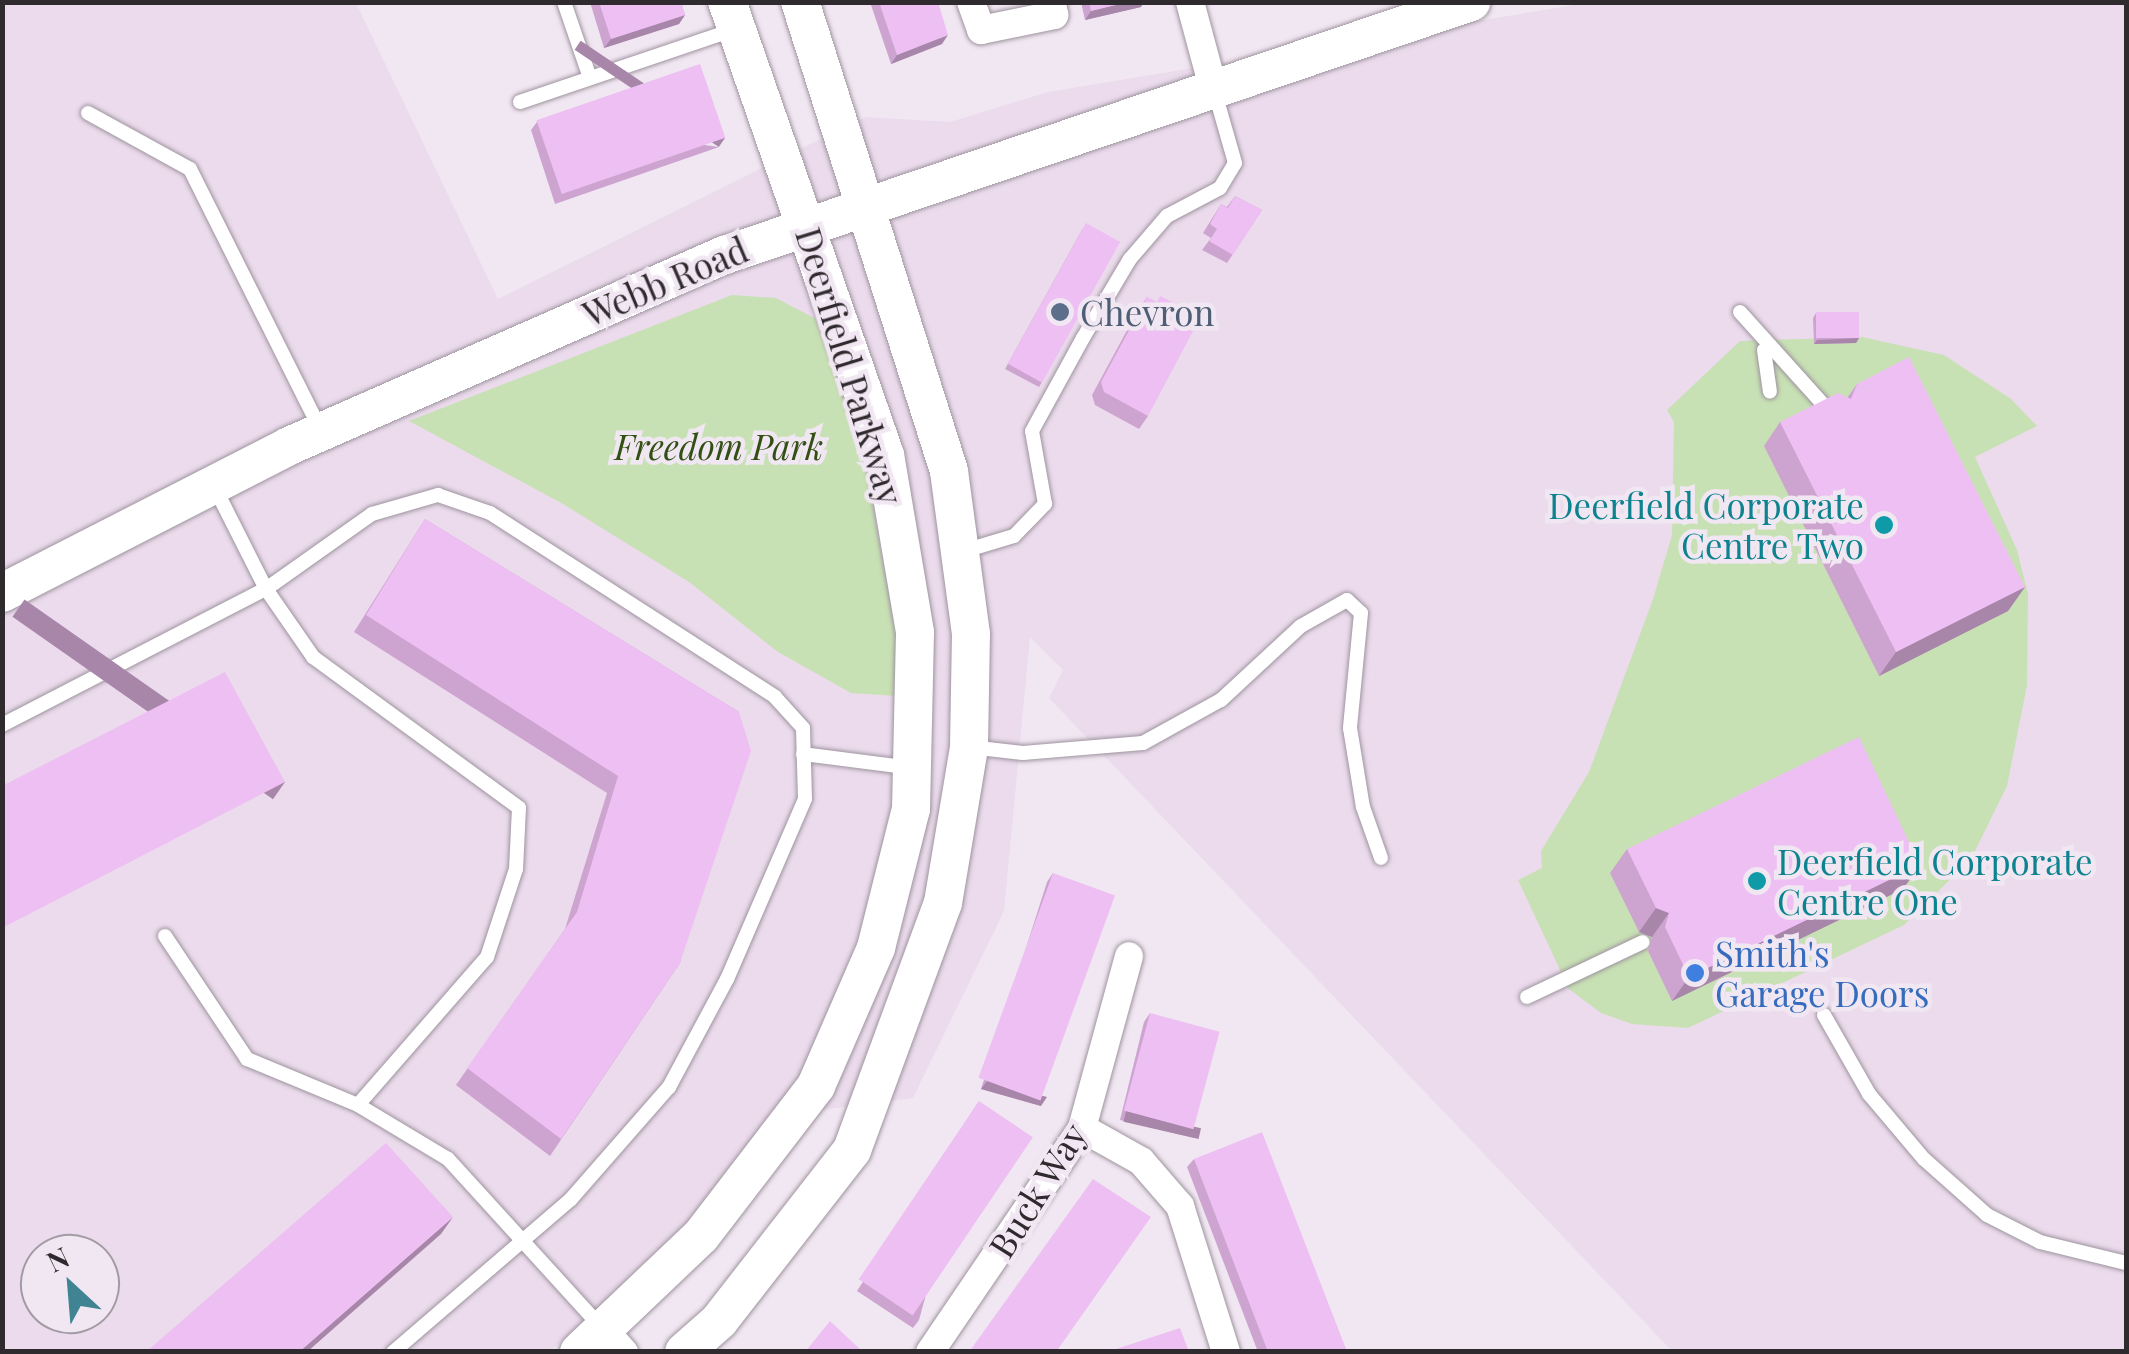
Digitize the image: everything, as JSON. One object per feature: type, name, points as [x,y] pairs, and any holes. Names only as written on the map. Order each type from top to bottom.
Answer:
[{"type":"main road","name":"Deerfield Parkway","points":[[684,1352],[720,1321],[852,1150],[938,917],[969,747],[972,669],[963,552],[930,397],[800,2]]},
{"type":"main road","name":"Webb Road","points":[[2,593],[212,483],[491,353],[806,224],[1214,91],[1471,2]]},
{"type":"main road","name":"Deerfield Parkway","points":[[602,1344],[701,1236],[816,1086],[860,994],[887,915],[915,768],[915,632],[894,497],[878,430],[732,16]]},
{"type":"street","points":[[971,2],[981,30],[1054,16],[1052,2]]},
{"type":"street","points":[[1190,2],[1214,91]]},
{"type":"street","name":"Buck Way","points":[[930,1352],[1082,1128],[1129,956]]},
{"type":"street","points":[[1082,1128],[1141,1160],[1180,1206],[1226,1352]]},
{"type":"lane","points":[[564,2],[590,78]]},
{"type":"lane","points":[[520,102],[590,78],[732,16]]},
{"type":"lane","points":[[963,552],[1014,536],[1044,504],[1032,432],[1083,338],[1130,260],[1166,216],[1220,188],[1235,163],[1214,91]]},
{"type":"lane","points":[[88,112],[190,170],[321,432]]},
{"type":"lane","points":[[1740,312],[1770,363],[1770,392]]},
{"type":"lane","points":[[1759,340],[1831,412]]},
{"type":"lane","points":[[212,483],[266,589],[313,657],[519,808],[516,869],[487,957],[358,1105]]},
{"type":"lane","points":[[2,725],[266,589],[372,514],[438,494],[490,514],[775,696],[803,728],[805,799],[727,978],[669,1087],[571,1199],[393,1352]]},
{"type":"lane","points":[[969,747],[1022,754],[1143,743],[1221,700],[1302,626],[1346,600],[1361,613],[1350,728],[1363,807],[1380,858]]},
{"type":"lane","points":[[803,754],[915,768]]},
{"type":"lane","points":[[165,936],[247,1059],[358,1105],[448,1159],[522,1240],[602,1344]]},
{"type":"lane","points":[[1527,997],[1644,942]]},
{"type":"lane","points":[[1824,1015],[1869,1094],[1924,1160],[1987,1214],[2040,1242],[2126,1263]]},
{"type":"shaded area","points":[[3,3],[356,3],[498,299],[865,117],[950,122],[1048,92],[1586,3],[2126,3],[2126,1351],[1672,1351],[1049,698],[1063,670],[1030,637],[1004,911],[913,1098],[782,1115],[653,1266],[550,1351],[3,1352]]},
{"type":"green space","name":"Freedom Park","points":[[732,295],[776,298],[816,319],[862,448],[899,647],[897,696],[851,693],[778,652],[689,582],[563,504],[409,421]]},
{"type":"green space","points":[[1862,337],[1944,355],[2011,399],[2037,426],[1975,457],[2017,550],[2028,594],[2027,685],[2007,786],[1971,859],[1904,925],[1688,1028],[1632,1024],[1601,1013],[1569,989],[1518,880],[1542,868],[1541,851],[1589,772],[1653,599],[1672,535],[1674,422],[1667,410],[1740,341]]},
{"type":"building","points":[[599,2],[681,2],[685,15],[611,39]]},
{"type":"building","points":[[879,2],[938,2],[948,35],[897,55]]},
{"type":"building","points":[[1089,2],[1128,2],[1091,11]]},
{"type":"building","points":[[700,64],[725,138],[562,194],[536,120]]},
{"type":"building","points":[[1235,196],[1262,210],[1233,255],[1209,241],[1217,229],[1210,224],[1221,204],[1228,208]]},
{"type":"building","points":[[1086,223],[1120,242],[1042,383],[1008,364]]},
{"type":"building","points":[[1160,296],[1201,316],[1148,416],[1104,392],[1101,382],[1147,297],[1157,302]]},
{"type":"building","points":[[1816,312],[1859,312],[1859,338],[1816,338]]},
{"type":"building","name":"Deerfield Corporate Centre Two","points":[[1909,357],[2025,587],[1896,652],[1780,422],[1838,393],[1851,399],[1857,384]]},
{"type":"building","points":[[425,519],[739,712],[751,751],[680,963],[561,1139],[467,1068],[577,912],[618,776],[366,615]]},
{"type":"building","points":[[225,672],[285,782],[2,928],[2,786]]},
{"type":"building","name":"Deerfield Corporate Centre One","points":[[1859,737],[1920,865],[1689,977],[1665,927],[1669,913],[1656,908],[1627,849]]},
{"type":"building","points":[[1053,873],[1115,896],[1040,1100],[978,1078]]},
{"type":"building","points":[[1150,1013],[1220,1032],[1193,1129],[1124,1111]]},
{"type":"building","points":[[979,1101],[1033,1137],[913,1316],[859,1279]]},
{"type":"building","points":[[1262,1132],[1346,1349],[1340,1352],[1268,1352],[1194,1159]]},
{"type":"building","points":[[386,1143],[453,1217],[299,1352],[146,1352]]},
{"type":"building","points":[[1093,1179],[1151,1217],[1056,1352],[969,1352]]},
{"type":"building","points":[[830,1321],[863,1352],[805,1352]]},
{"type":"building","points":[[1180,1328],[1189,1352],[1113,1350]]},
{"type":"place","name":"Chevron","points":[[1060,312]]},
{"type":"place","name":"Deerfield Corporate Centre Two","points":[[1884,525]]},
{"type":"place","name":"Deerfield Corporate Centre One","points":[[1757,881]]},
{"type":"place","name":"Smith's Garage Doors","points":[[1695,973]]}]
